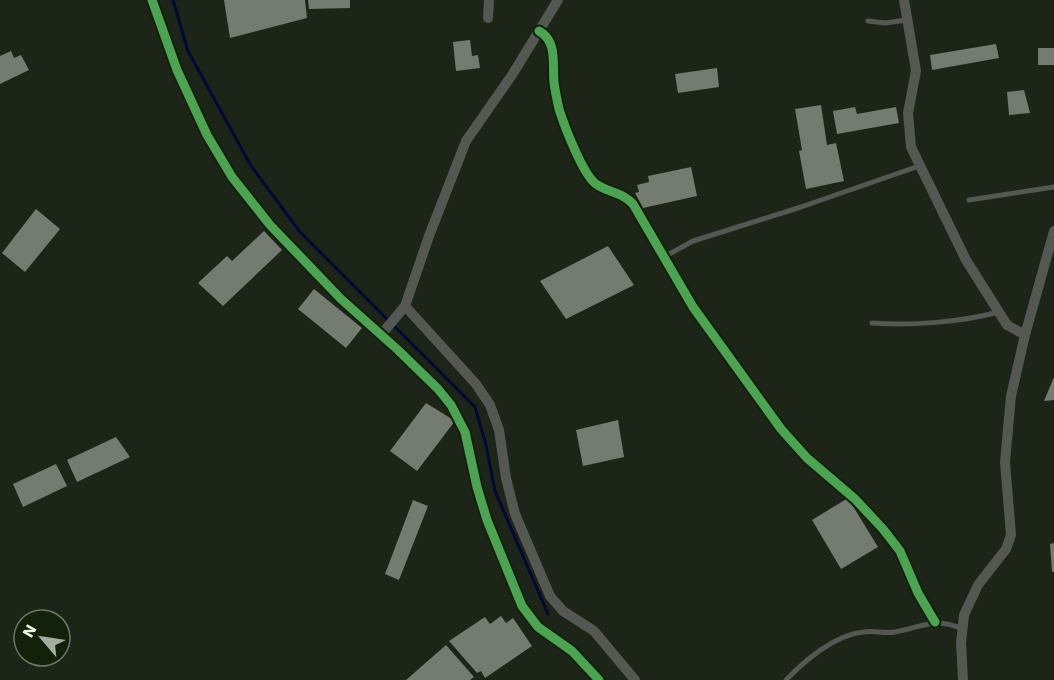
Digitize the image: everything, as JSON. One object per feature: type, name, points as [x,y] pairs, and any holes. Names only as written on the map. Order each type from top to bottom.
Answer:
[{"type":"street","points":[[152,0],[187,92],[207,135],[232,177],[277,233],[341,299],[384,332],[438,389],[456,413],[468,442],[477,487],[487,520],[527,614],[538,627],[572,651],[599,680]]},
{"type":"street","points":[[488,18],[489,0]]},
{"type":"street","points":[[384,332],[403,310],[466,141],[512,75],[558,0]]},
{"type":"street","points":[[904,0],[916,71],[908,112],[911,147],[966,260],[1007,325],[1025,335]]},
{"type":"street","points":[[539,31],[548,38],[552,46],[554,82],[560,111],[589,177],[601,187],[622,195],[633,204],[693,307],[789,440],[855,499],[900,551],[918,593],[935,622]]},
{"type":"street","points":[[963,680],[961,657],[964,615],[984,577],[1002,555],[1011,535],[1005,462],[1011,396],[1025,335],[1054,231]]},
{"type":"street","points":[[403,310],[476,384],[490,405],[499,430],[506,478],[515,514],[550,596],[563,611],[594,631],[635,680]]},
{"type":"lane","points":[[868,21],[885,23],[908,20]]},
{"type":"lane","points":[[664,257],[693,241],[919,166]]},
{"type":"lane","points":[[969,200],[1054,187]]},
{"type":"lane","points":[[872,323],[919,324],[999,312]]},
{"type":"lane","points":[[786,680],[814,656],[847,636],[862,632],[889,633],[935,622],[962,629]]},
{"type":"building","points":[[224,0],[305,0],[307,18],[230,38]]},
{"type":"building","points":[[308,0],[350,0],[350,8],[309,9]]},
{"type":"building","points":[[470,40],[472,56],[478,55],[480,68],[456,71],[453,42]]},
{"type":"building","points":[[996,44],[999,58],[932,70],[930,55]]},
{"type":"building","points":[[1038,48],[1054,48],[1054,65],[1038,65]]},
{"type":"building","points":[[11,51],[14,58],[21,55],[29,70],[0,84],[0,56]]},
{"type":"building","points":[[717,68],[719,87],[678,93],[675,74]]},
{"type":"building","points":[[1024,90],[1030,113],[1009,115],[1007,92]]},
{"type":"building","points":[[821,105],[827,145],[836,143],[844,181],[806,189],[795,109]]},
{"type":"building","points":[[855,107],[857,114],[896,107],[899,123],[837,134],[833,111]]},
{"type":"building","points":[[691,167],[697,196],[643,208],[635,193],[639,192],[637,185],[649,182],[648,176]]},
{"type":"building","points":[[36,209],[60,229],[25,272],[2,253]]},
{"type":"building","points":[[264,231],[282,250],[223,306],[198,283],[227,256],[232,261]]},
{"type":"building","points":[[608,246],[634,285],[566,319],[540,281]]},
{"type":"building","points":[[314,289],[362,328],[346,348],[298,309]]},
{"type":"building","points":[[1054,377],[1054,400],[1044,401]]},
{"type":"building","points":[[426,403],[455,421],[417,471],[390,451]]},
{"type":"building","points":[[618,420],[624,457],[583,466],[576,430]]},
{"type":"building","points":[[116,437],[130,457],[77,482],[67,460]]},
{"type":"building","points":[[56,464],[67,486],[23,507],[13,484]]},
{"type":"building","points":[[848,498],[878,547],[841,569],[812,520]]},
{"type":"building","points":[[413,500],[428,506],[399,580],[385,574]]},
{"type":"building","points":[[1054,543],[1054,572],[1052,572],[1050,544]]},
{"type":"building","points":[[501,616],[506,623],[513,618],[532,646],[485,678],[481,671],[477,673],[449,641],[485,617],[490,624]]},
{"type":"building","points":[[446,645],[474,677],[470,680],[406,680]]},
{"type":"waterway","points":[[173,0],[188,51],[251,166],[300,232],[475,407],[486,445],[495,491],[548,614]]},
{"type":"cycle path","points":[[152,0],[177,70],[207,135],[232,177],[270,225],[341,299],[398,350],[451,405],[465,432],[487,520],[522,606],[538,627],[572,651],[599,680]]},
{"type":"cycle path","points":[[539,31],[552,47],[554,82],[559,109],[585,171],[596,184],[624,197],[633,204],[693,307],[781,429],[807,458],[855,499],[900,551],[918,593],[935,622]]}]
